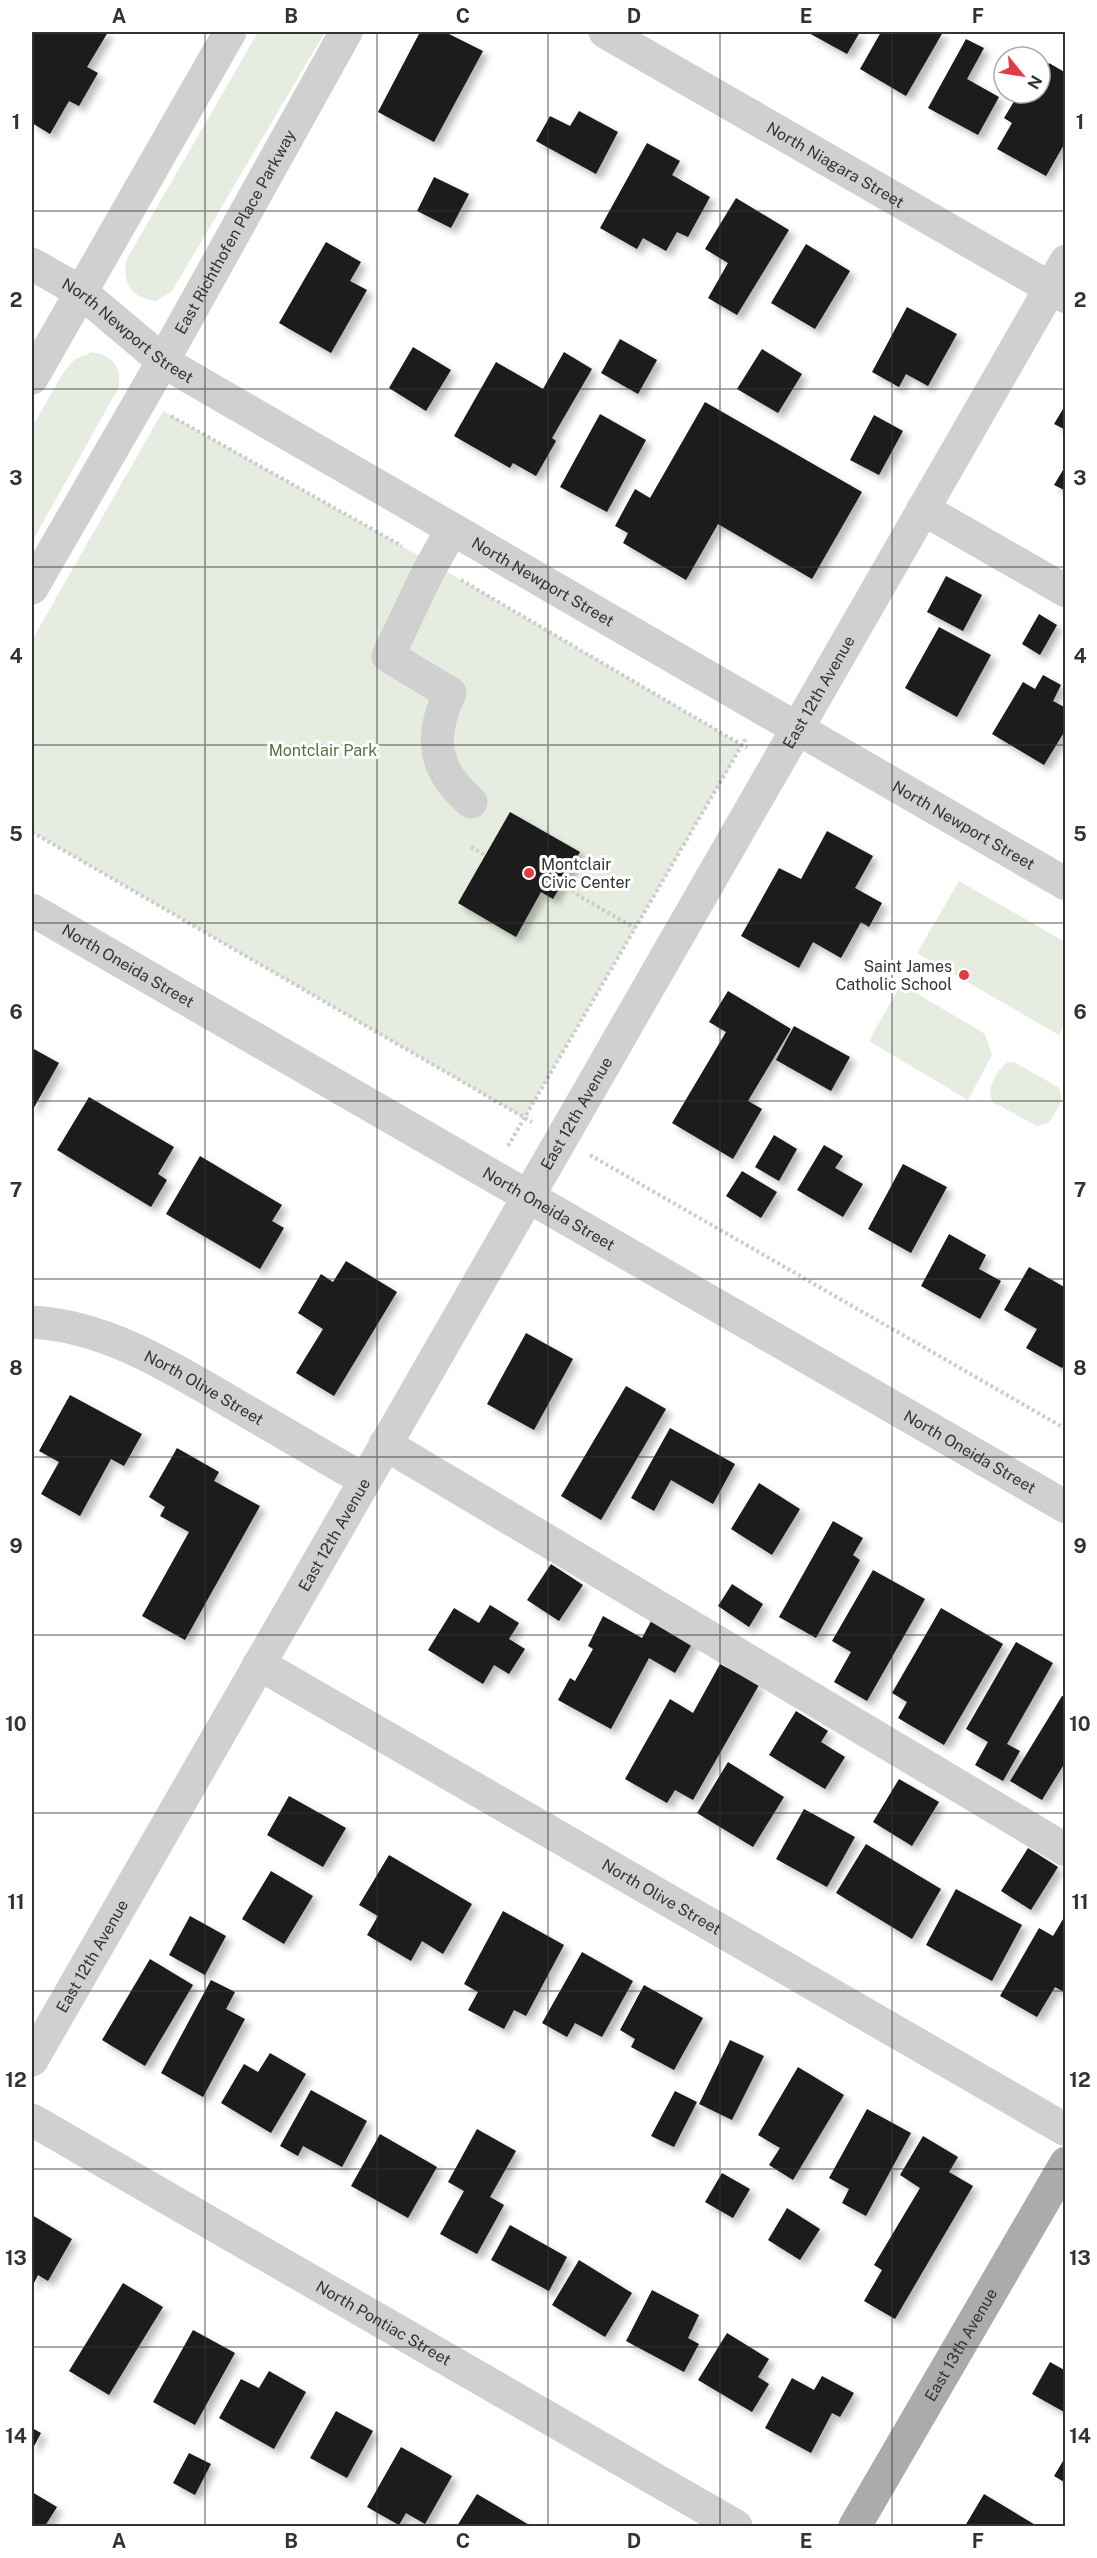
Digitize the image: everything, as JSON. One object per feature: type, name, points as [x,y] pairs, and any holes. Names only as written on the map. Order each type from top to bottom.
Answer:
[{"type":"main road","name":"East 13th Avenue","points":[[855,2526],[1065,2163]]},
{"type":"street","points":[[32,378],[230,32]]},
{"type":"street","name":"East Richthofen Place Parkway","points":[[32,588],[163,361],[346,32]]},
{"type":"street","name":"North Niagara Street","points":[[604,32],[1060,282]]},
{"type":"street","name":"North Newport Street","points":[[32,264],[81,292],[163,361],[1065,884]]},
{"type":"street","name":"East 12th Avenue","points":[[32,2060],[923,509],[1060,282]]},
{"type":"street","points":[[923,509],[1065,591]]},
{"type":"street","points":[[452,529],[427,574],[388,656],[450,693],[438,720],[436,741],[440,760],[449,779],[471,802]]},
{"type":"street","name":"North Oneida Street","points":[[32,910],[1065,1507]]},
{"type":"street","name":"North Olive Street","points":[[32,1322],[71,1327],[122,1343],[186,1376],[365,1480]]},
{"type":"street","points":[[386,1444],[1065,1850]]},
{"type":"street","name":"North Olive Street","points":[[259,1664],[1065,2130]]},
{"type":"street","name":"North Pontiac Street","points":[[32,2120],[736,2526]]},
{"type":"path","points":[[491,1176],[764,709]]},
{"type":"path","points":[[471,847],[485,855]]},
{"type":"path","points":[[562,882],[579,896],[635,928]]},
{"type":"green space","points":[[258,32],[325,32],[172,291],[156,301],[140,296],[134,292],[126,280],[128,257]]},
{"type":"green space","points":[[92,352],[105,356],[114,363],[119,373],[119,387],[32,542],[32,427],[63,373],[74,360]]},
{"type":"green space","name":"Montclair Park","points":[[163,411],[432,563],[742,745],[524,1118],[32,832],[32,640]]},
{"type":"green space","points":[[959,881],[1065,942],[1065,1023],[1059,1035],[917,953]]},
{"type":"green space","points":[[901,984],[985,1034],[992,1055],[968,1100],[869,1041]]},
{"type":"green space","points":[[1008,1062],[1014,1062],[1058,1087],[1061,1101],[1049,1123],[1037,1126],[993,1102],[990,1092],[993,1080]]},
{"type":"building","points":[[32,32],[108,32],[87,67],[98,73],[79,106],[69,101],[50,134],[32,123]]},
{"type":"building","points":[[420,32],[445,32],[483,51],[434,142],[378,112]]},
{"type":"building","points":[[807,32],[860,32],[847,54]]},
{"type":"building","points":[[881,32],[943,32],[906,96],[860,69]]},
{"type":"building","points":[[966,39],[984,48],[967,79],[992,93],[992,105],[995,105],[978,135],[928,108]]},
{"type":"building","points":[[1052,65],[1066,73],[1066,141],[1046,176],[997,149],[1012,123],[1004,118],[1012,105],[1052,105]]},
{"type":"building","points":[[579,111],[618,132],[596,174],[536,141],[550,116],[570,126]]},
{"type":"building","points":[[647,143],[680,161],[672,175],[710,197],[688,237],[677,232],[666,251],[643,238],[637,249],[600,228]]},
{"type":"building","points":[[434,177],[469,194],[451,228],[417,211]]},
{"type":"building","points":[[736,198],[789,230],[737,315],[708,298],[728,263],[705,249]]},
{"type":"building","points":[[326,242],[361,262],[350,281],[367,290],[331,353],[279,323]]},
{"type":"building","points":[[806,244],[850,271],[815,329],[771,303]]},
{"type":"building","points":[[907,307],[957,334],[928,386],[906,374],[899,387],[872,372]]},
{"type":"building","points":[[620,339],[657,360],[638,394],[601,373]]},
{"type":"building","points":[[413,347],[451,370],[426,411],[389,388]]},
{"type":"building","points":[[762,349],[802,374],[778,413],[737,389]]},
{"type":"building","points":[[564,352],[592,369],[552,438],[556,441],[536,476],[513,463],[510,468],[454,436],[496,362],[543,389]]},
{"type":"building","points":[[705,402],[862,492],[812,579],[718,524],[686,580],[623,543],[628,533],[615,526],[635,489],[650,498]]},
{"type":"building","points":[[1066,404],[1066,430],[1054,424]]},
{"type":"building","points":[[600,414],[646,440],[607,512],[560,487]]},
{"type":"building","points":[[874,415],[903,431],[879,475],[850,460]]},
{"type":"building","points":[[1066,465],[1066,491],[1054,485]]},
{"type":"building","points":[[946,576],[982,595],[963,631],[927,612]]},
{"type":"building","points":[[1039,614],[1057,625],[1040,655],[1022,644]]},
{"type":"building","points":[[939,627],[991,655],[957,717],[905,688]]},
{"type":"building","points":[[1043,675],[1061,685],[1053,701],[1066,708],[1066,729],[1044,765],[992,734],[1023,682],[1035,689]]},
{"type":"building","name":"Montclair Civic Center","points":[[510,812],[580,852],[553,899],[541,892],[516,937],[458,903]]},
{"type":"building","points":[[827,831],[873,856],[855,888],[882,903],[869,927],[861,922],[841,958],[813,942],[799,968],[741,936],[779,868],[801,879]]},
{"type":"building","points":[[728,991],[791,1029],[748,1101],[762,1109],[733,1159],[672,1123],[726,1032],[709,1022]]},
{"type":"building","points":[[794,1026],[850,1057],[831,1091],[776,1060]]},
{"type":"building","points":[[32,1048],[59,1063],[32,1111]]},
{"type":"building","points":[[89,1097],[174,1147],[158,1174],[167,1180],[151,1207],[57,1150]]},
{"type":"building","points":[[774,1135],[797,1149],[779,1181],[755,1167]]},
{"type":"building","points":[[824,1145],[843,1156],[835,1168],[863,1184],[843,1217],[797,1190]]},
{"type":"building","points":[[200,1156],[282,1205],[272,1221],[284,1228],[260,1269],[166,1214]]},
{"type":"building","points":[[903,1164],[947,1187],[911,1253],[868,1229]]},
{"type":"building","points":[[742,1171],[777,1192],[761,1218],[726,1196]]},
{"type":"building","points":[[949,1234],[986,1255],[979,1269],[1001,1281],[980,1319],[921,1286]]},
{"type":"building","points":[[346,1261],[397,1292],[334,1396],[296,1373],[323,1329],[298,1313],[321,1274],[333,1282]]},
{"type":"building","points":[[1029,1267],[1066,1288],[1066,1362],[1062,1368],[1026,1348],[1037,1329],[1004,1310]]},
{"type":"building","points":[[526,1333],[573,1359],[534,1430],[487,1404]]},
{"type":"building","points":[[626,1386],[666,1409],[601,1520],[561,1496]]},
{"type":"building","points":[[70,1395],[142,1434],[124,1466],[111,1459],[80,1516],[41,1494],[59,1462],[39,1451]]},
{"type":"building","points":[[670,1428],[735,1464],[713,1504],[671,1480],[654,1511],[631,1498]]},
{"type":"building","points":[[177,1448],[219,1472],[214,1481],[260,1506],[185,1640],[142,1616],[189,1532],[160,1516],[165,1507],[149,1497]]},
{"type":"building","points":[[759,1483],[800,1509],[772,1555],[731,1529]]},
{"type":"building","points":[[833,1521],[863,1538],[853,1555],[860,1560],[816,1638],[779,1617]]},
{"type":"building","points":[[551,1564],[583,1585],[559,1621],[527,1600]]},
{"type":"building","points":[[873,1570],[925,1599],[867,1701],[834,1682],[851,1652],[832,1641]]},
{"type":"building","points":[[732,1584],[763,1604],[749,1627],[718,1606]]},
{"type":"building","points":[[490,1605],[519,1623],[509,1639],[525,1649],[509,1674],[494,1665],[483,1684],[428,1650],[454,1608],[479,1623]]},
{"type":"building","points":[[941,1608],[1003,1644],[944,1745],[898,1718],[907,1702],[892,1693]]},
{"type":"building","points":[[656,1612],[697,1635],[675,1673],[649,1658],[611,1729],[558,1700],[570,1678],[575,1681],[593,1649],[588,1646],[603,1616],[642,1638]]},
{"type":"building","points":[[1016,1642],[1053,1663],[1007,1744],[1020,1751],[1003,1781],[975,1765],[988,1742],[966,1729]]},
{"type":"building","points":[[720,1664],[759,1685],[693,1800],[675,1790],[667,1803],[625,1779],[670,1699],[693,1713]]},
{"type":"building","points":[[1062,1696],[1066,1697],[1066,1761],[1042,1800],[1010,1781]]},
{"type":"building","points":[[796,1711],[828,1731],[821,1742],[845,1757],[825,1789],[769,1755]]},
{"type":"building","points":[[728,1762],[784,1797],[753,1847],[697,1813]]},
{"type":"building","points":[[899,1779],[939,1802],[912,1846],[873,1822]]},
{"type":"building","points":[[289,1796],[346,1828],[323,1867],[267,1835]]},
{"type":"building","points":[[804,1809],[855,1837],[827,1887],[776,1859]]},
{"type":"building","points":[[866,1844],[941,1889],[912,1939],[836,1893]]},
{"type":"building","points":[[1028,1848],[1058,1867],[1031,1910],[1001,1891]]},
{"type":"building","points":[[389,1855],[472,1904],[443,1954],[422,1941],[411,1961],[367,1935],[378,1916],[359,1905]]},
{"type":"building","points":[[271,1871],[313,1896],[284,1944],[242,1919]]},
{"type":"building","points":[[956,1889],[1022,1925],[992,1981],[926,1945]]},
{"type":"building","points":[[503,1911],[564,1945],[526,2016],[514,2010],[504,2029],[468,2010],[478,1992],[464,1984]]},
{"type":"building","points":[[1066,1914],[1066,1993],[1055,1987],[1037,2017],[1000,1996],[1039,1928],[1053,1936]]},
{"type":"building","points":[[190,1916],[226,1936],[205,1975],[169,1955]]},
{"type":"building","points":[[582,1952],[633,1981],[602,2037],[575,2023],[567,2037],[542,2023]]},
{"type":"building","points":[[150,1959],[193,1985],[145,2066],[102,2040]]},
{"type":"building","points":[[211,1980],[235,1992],[226,2009],[245,2019],[203,2097],[161,2073]]},
{"type":"building","points":[[644,1985],[703,2018],[674,2070],[631,2047],[635,2039],[620,2030]]},
{"type":"building","points":[[730,2040],[764,2056],[732,2120],[699,2104]]},
{"type":"building","points":[[270,2053],[306,2074],[271,2133],[221,2103],[244,2064],[258,2072]]},
{"type":"building","points":[[798,2067],[844,2095],[793,2180],[769,2165],[780,2148],[758,2135]]},
{"type":"building","points":[[311,2090],[367,2121],[342,2167],[303,2146],[298,2156],[280,2146]]},
{"type":"building","points":[[675,2091],[697,2102],[674,2147],[651,2136]]},
{"type":"building","points":[[867,2109],[911,2133],[866,2216],[842,2203],[849,2189],[829,2178]]},
{"type":"building","points":[[477,2129],[516,2151],[490,2197],[504,2205],[477,2254],[440,2234],[464,2191],[448,2182]]},
{"type":"building","points":[[380,2134],[437,2167],[408,2218],[351,2186]]},
{"type":"building","points":[[923,2136],[958,2157],[949,2172],[973,2186],[895,2319],[864,2301],[882,2270],[874,2265],[920,2188],[900,2175]]},
{"type":"building","points":[[722,2173],[750,2189],[733,2218],[705,2202]]},
{"type":"building","points":[[787,2208],[820,2229],[800,2260],[768,2240]]},
{"type":"building","points":[[32,2215],[72,2239],[48,2281],[38,2275],[32,2287]]},
{"type":"building","points":[[510,2225],[567,2257],[549,2291],[491,2260]]},
{"type":"building","points":[[579,2260],[632,2293],[605,2337],[552,2305]]},
{"type":"building","points":[[123,2283],[163,2307],[109,2395],[69,2371]]},
{"type":"building","points":[[652,2290],[699,2315],[688,2338],[699,2344],[684,2372],[626,2341]]},
{"type":"building","points":[[193,2330],[235,2353],[195,2425],[153,2402]]},
{"type":"building","points":[[727,2333],[769,2359],[758,2377],[769,2384],[752,2412],[698,2380]]},
{"type":"building","points":[[1050,2362],[1066,2371],[1066,2413],[1032,2394]]},
{"type":"building","points":[[269,2371],[306,2392],[274,2449],[219,2418],[241,2379],[259,2388]]},
{"type":"building","points":[[822,2376],[854,2393],[840,2417],[832,2413],[811,2453],[765,2428],[792,2378],[814,2390]]},
{"type":"building","points":[[336,2411],[373,2431],[347,2478],[310,2458]]},
{"type":"building","points":[[32,2428],[41,2433],[32,2450]]},
{"type":"building","points":[[401,2447],[452,2476],[425,2524],[406,2513],[399,2525],[367,2507]]},
{"type":"building","points":[[189,2453],[211,2464],[195,2495],[173,2483]]},
{"type":"building","points":[[1066,2456],[1066,2483],[1054,2476]]},
{"type":"building","points":[[32,2492],[57,2507],[45,2526],[32,2526]]},
{"type":"building","points":[[477,2494],[531,2526],[457,2526]]},
{"type":"building","points":[[984,2494],[1037,2526],[965,2526]]},
{"type":"place","name":"Montclair Civic Center","points":[[529,873]]},
{"type":"place","name":"Saint James Catholic School","points":[[964,975]]}]
